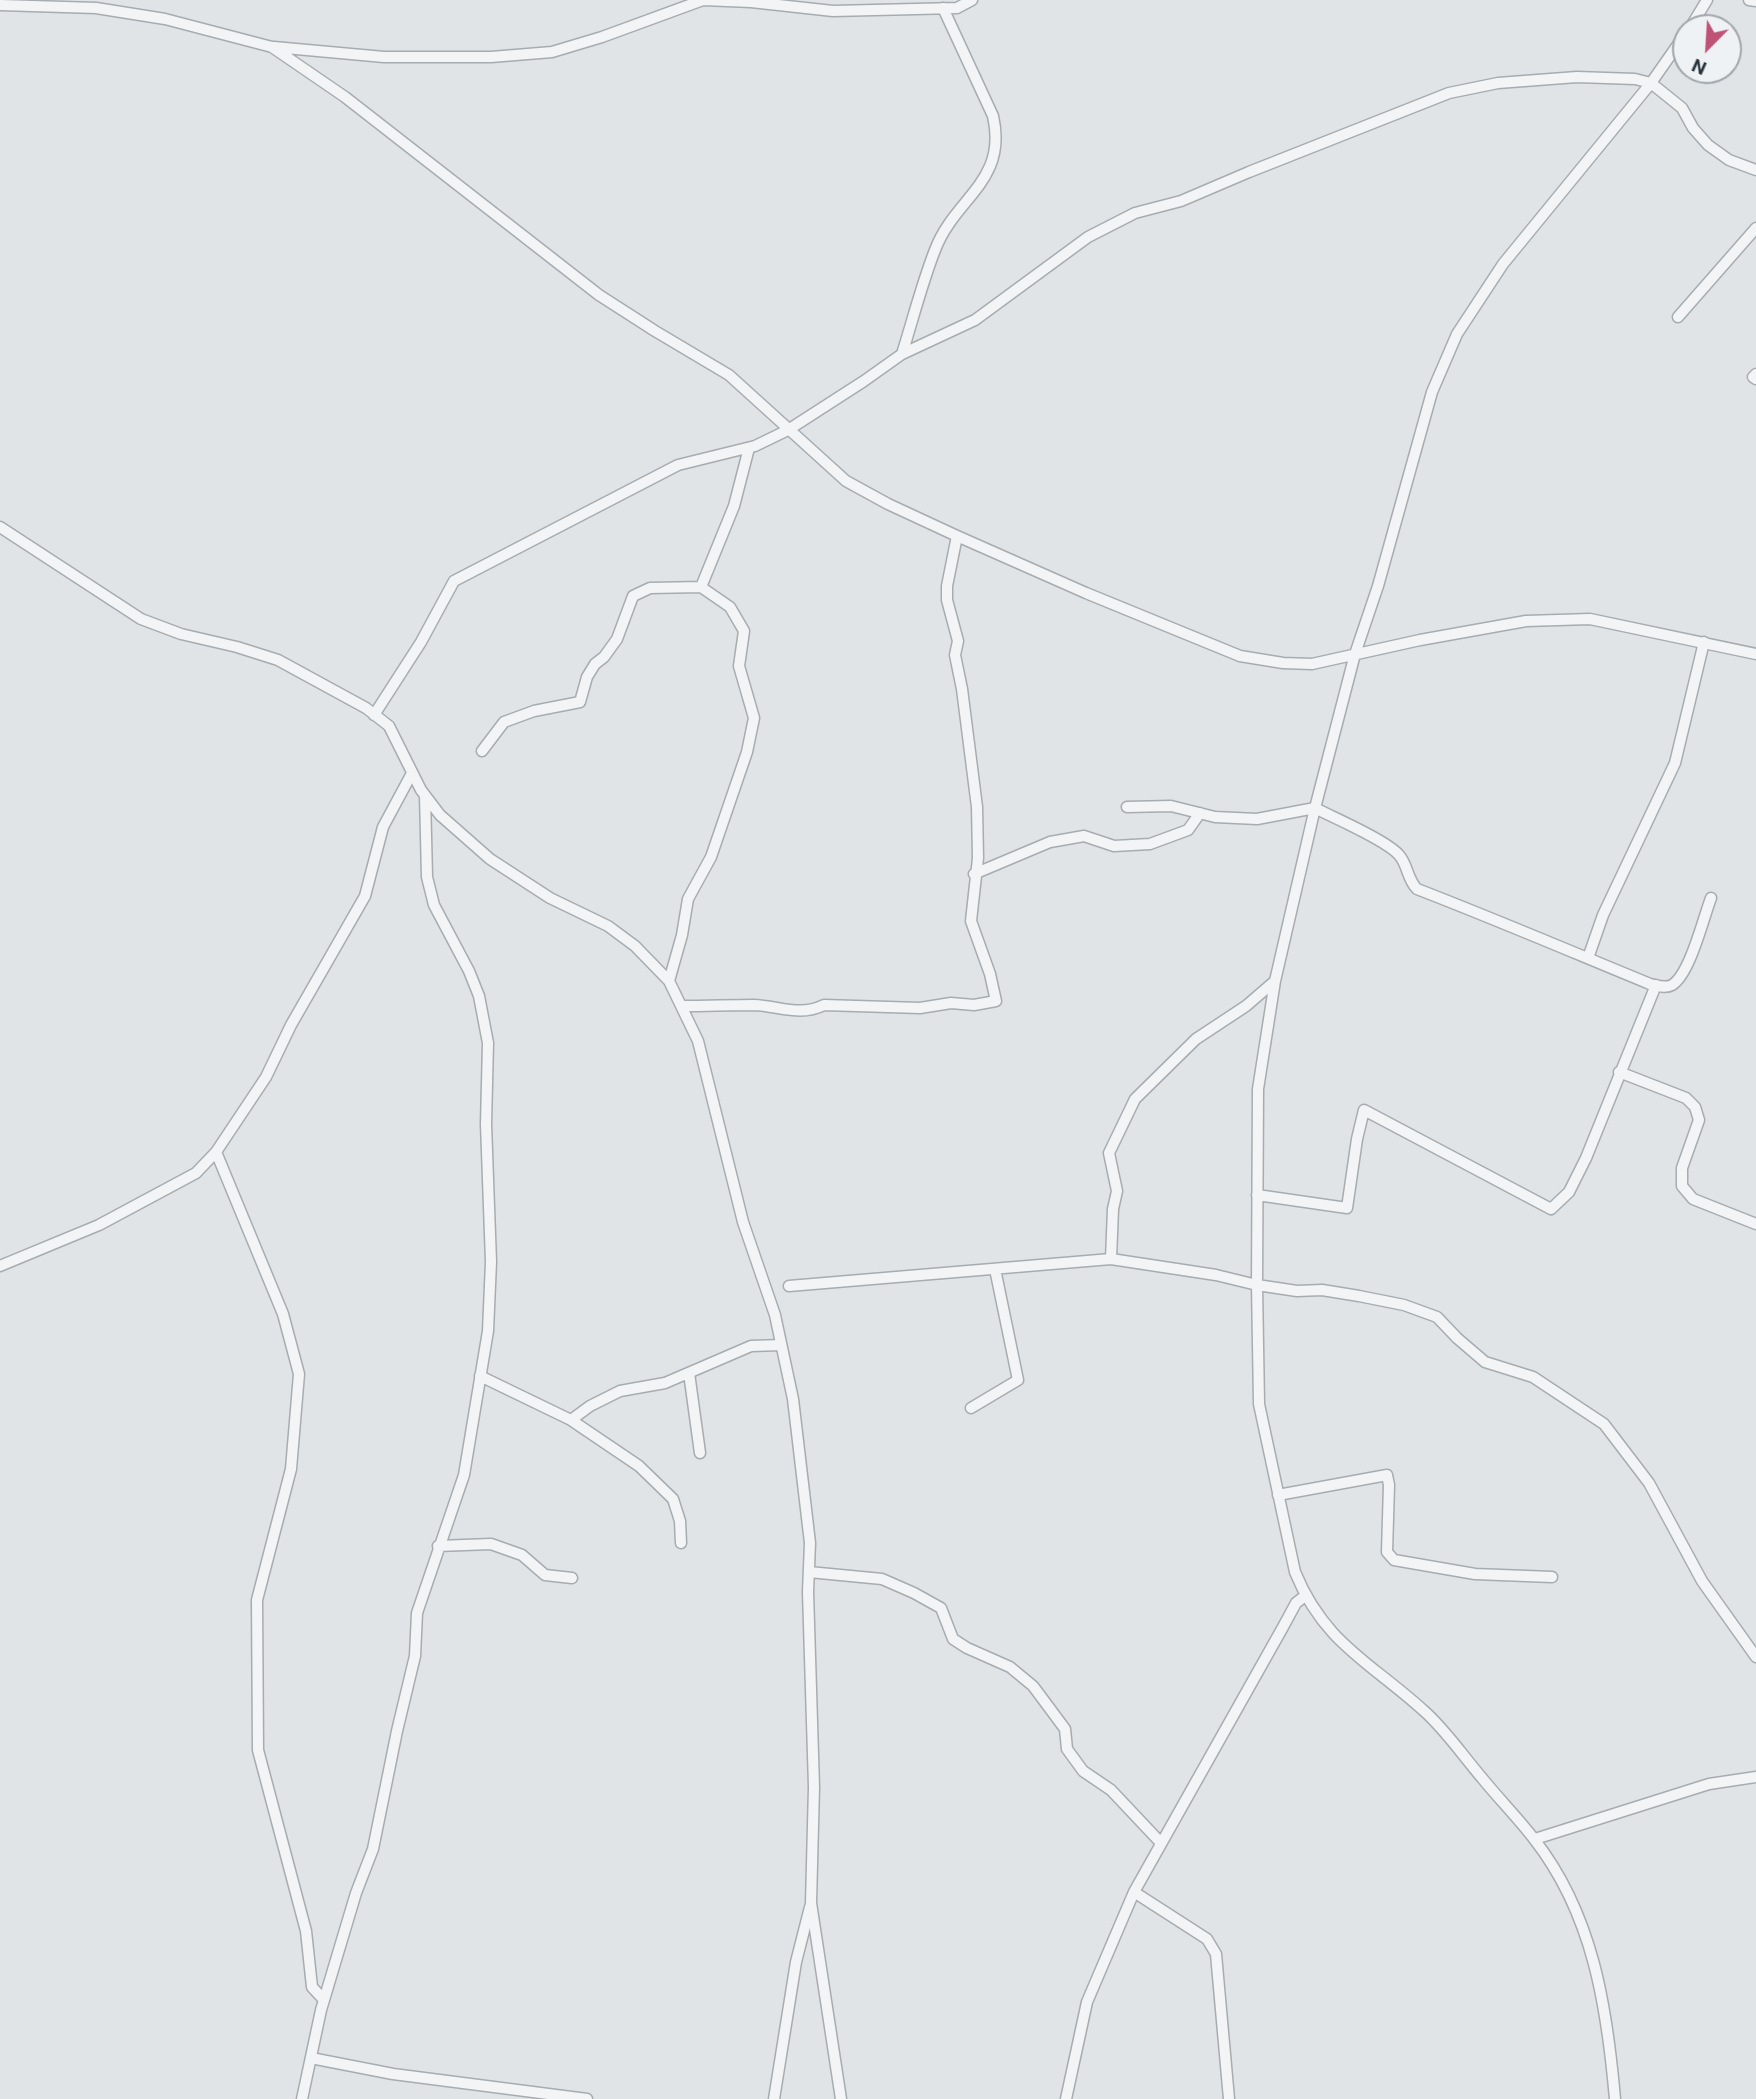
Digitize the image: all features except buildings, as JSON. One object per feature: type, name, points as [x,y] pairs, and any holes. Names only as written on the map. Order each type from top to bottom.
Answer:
[{"type":"street","points":[[0,5],[96,4],[272,47],[384,57],[491,57],[552,52],[703,0],[833,11],[957,8],[972,0]]},
{"type":"street","points":[[1749,0],[1756,1]]},
{"type":"street","points":[[902,354],[935,248],[951,218],[988,174],[997,134],[993,116],[943,8]]},
{"type":"street","points":[[272,47],[345,97],[599,295],[729,375],[846,481],[957,536],[1086,593],[1240,656],[1283,663],[1312,664],[1420,639],[1526,621],[1590,619],[1756,654]]},
{"type":"street","points":[[1615,2099],[1610,2038],[1595,1960],[1574,1906],[1535,1839],[1425,1711],[1354,1656],[1332,1633],[1305,1595],[1295,1572],[1259,1404],[1258,1089],[1275,981],[1315,808],[1355,654],[1378,586],[1432,392],[1457,334],[1503,264],[1651,83],[1672,53]]},
{"type":"street","points":[[374,715],[421,642],[454,581],[678,465],[749,448],[788,430],[864,382],[902,354],[975,320],[1088,237],[1135,213],[1181,201],[1449,93],[1498,83],[1577,77],[1635,79],[1651,83],[1682,108],[1707,145],[1729,160],[1756,170]]},
{"type":"street","points":[[1678,317],[1756,228]]},
{"type":"street","points":[[1756,374],[1753,377],[1756,379]]},
{"type":"street","points":[[701,587],[734,506],[749,448]]},
{"type":"street","points":[[0,527],[141,619],[181,634],[278,660],[374,715],[389,726],[412,773],[440,815],[489,859],[550,898],[608,926],[635,946],[669,981],[683,1006],[698,1041],[743,1222],[775,1315],[793,1399],[808,1510],[814,1787],[811,1903],[841,2099]]},
{"type":"street","points":[[683,1006],[757,1005],[797,1012],[815,1010],[824,1005],[920,1007],[951,1003],[974,1005],[996,1001],[990,974],[971,921],[974,874],[978,858],[977,807],[955,655],[958,641],[947,600],[947,586],[957,536]]},
{"type":"street","points":[[482,751],[504,722],[534,711],[580,702],[587,677],[617,639],[633,596],[650,588],[701,587],[730,607],[744,631],[739,666],[754,718],[747,752],[711,857],[688,899],[682,935],[669,981]]},
{"type":"street","points":[[1588,958],[1603,915],[1675,762],[1704,642]]},
{"type":"street","points":[[0,1266],[99,1225],[196,1173],[216,1152],[266,1077],[291,1026],[365,896],[383,827],[412,773]]},
{"type":"street","points":[[302,2099],[324,2000],[356,1893],[373,1849],[415,1656],[418,1613],[438,1546],[464,1475],[488,1331],[488,1043],[479,996],[469,971],[434,905],[427,877],[425,795]]},
{"type":"street","points":[[1127,807],[1171,806],[1215,817],[1257,819],[1315,808],[1398,853],[1407,867],[1410,883],[1416,889],[1663,987],[1672,985],[1690,961],[1711,898]]},
{"type":"street","points":[[974,874],[1050,842],[1084,836],[1114,846],[1150,844],[1188,830],[1200,813]]},
{"type":"street","points":[[1111,1259],[1113,1209],[1117,1191],[1109,1153],[1135,1099],[1196,1039],[1246,1006],[1275,981]]},
{"type":"street","points":[[1257,1195],[1347,1208],[1364,1110],[1449,1153],[1517,1193],[1552,1209],[1569,1192],[1586,1158],[1656,985]]},
{"type":"street","points":[[1619,1072],[1686,1098],[1695,1107],[1699,1120],[1682,1168],[1682,1186],[1693,1199],[1756,1224]]},
{"type":"street","points":[[216,1152],[283,1314],[299,1374],[291,1469],[257,1600],[258,1749],[306,1931],[312,1987],[324,2000]]},
{"type":"street","points":[[789,1286],[1111,1259],[1297,1291],[1322,1290],[1347,1294],[1404,1305],[1437,1317],[1457,1339],[1485,1362],[1534,1377],[1604,1424],[1649,1483],[1703,1581],[1756,1657]]},
{"type":"street","points":[[971,1408],[1018,1380],[995,1269]]},
{"type":"street","points":[[571,1420],[590,1406],[620,1391],[665,1383],[751,1346],[781,1345]]},
{"type":"street","points":[[689,1373],[700,1453]]},
{"type":"street","points":[[480,1376],[571,1420],[639,1466],[674,1499],[680,1521],[681,1543]]},
{"type":"street","points":[[1278,1496],[1387,1475],[1387,1552],[1394,1560],[1475,1574],[1552,1577]]},
{"type":"street","points":[[438,1546],[491,1544],[522,1556],[545,1575],[572,1578]]},
{"type":"street","points":[[809,1572],[882,1579],[914,1592],[941,1608],[953,1639],[1010,1667],[1033,1686],[1065,1729],[1068,1749],[1083,1771],[1111,1790],[1161,1843]]},
{"type":"street","points":[[1066,2099],[1087,2002],[1134,1892],[1296,1604],[1305,1595]]},
{"type":"street","points":[[1535,1839],[1709,1784],[1756,1777]]},
{"type":"street","points":[[1134,1892],[1207,1939],[1216,1954],[1229,2099]]},
{"type":"street","points":[[774,2099],[796,1962],[811,1903]]},
{"type":"street","points":[[311,2058],[520,2095],[587,2099]]}]
